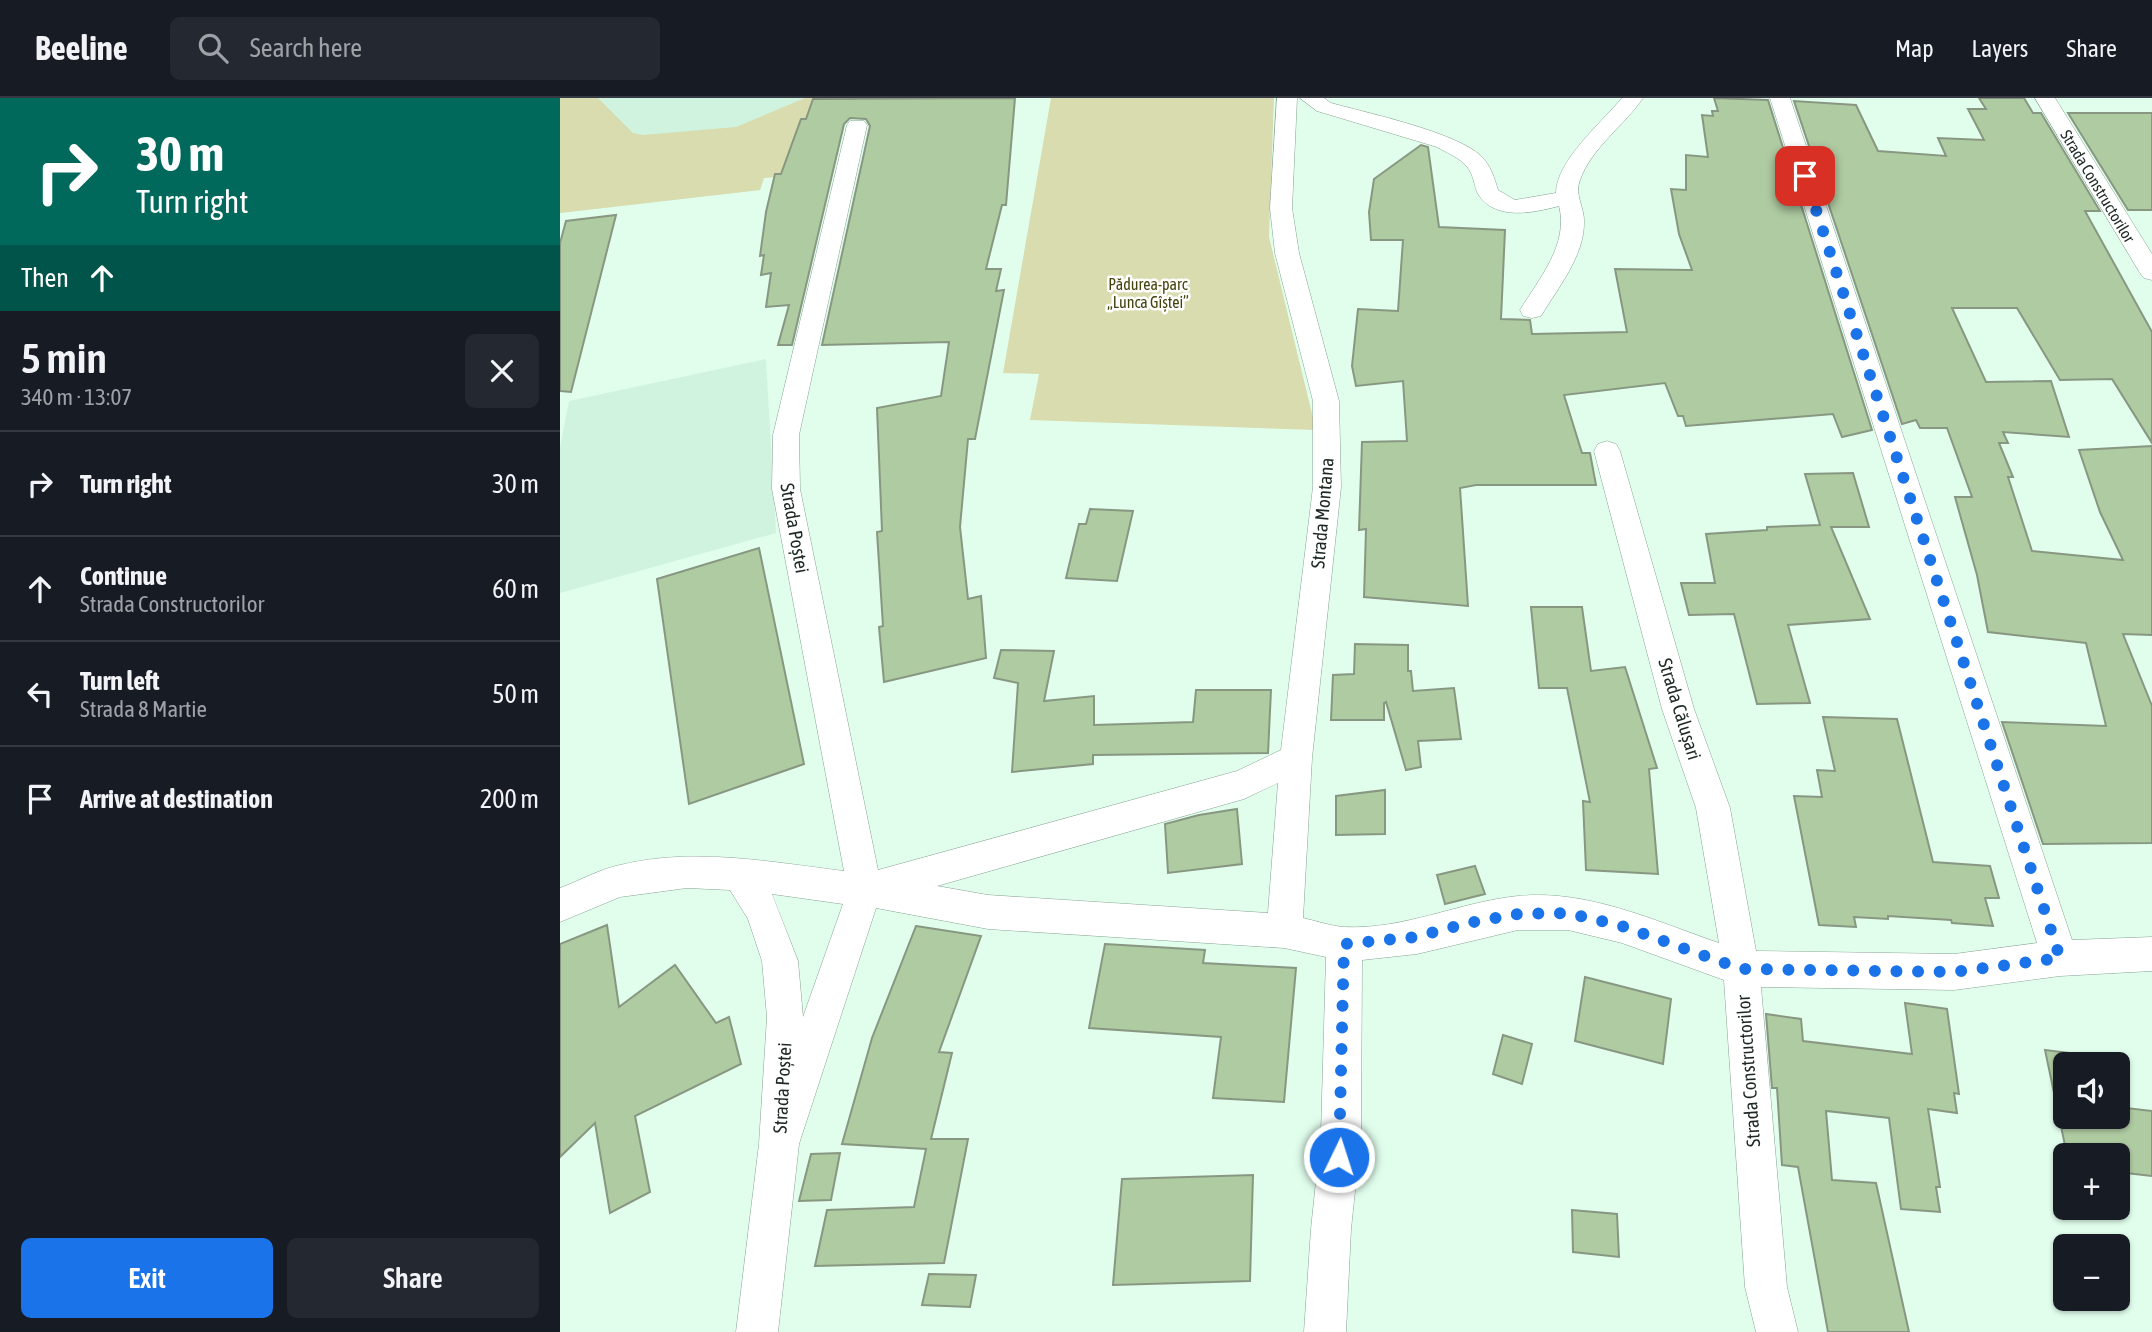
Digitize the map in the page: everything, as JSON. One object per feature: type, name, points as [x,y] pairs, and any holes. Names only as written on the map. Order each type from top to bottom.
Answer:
[{"type":"street","name":"Strada Montana","points":[[1284,932],[1296,758],[1326,487],[1328,444],[1326,401],[1285,242],[1281,208],[1287,98]]},
{"type":"street","points":[[1310,98],[1324,107],[1444,143],[1459,150],[1474,162],[1490,195],[1501,202],[1514,206],[1532,206],[1566,197]]},
{"type":"street","points":[[1532,310],[1569,242],[1573,220],[1566,197],[1567,181],[1580,161],[1633,98]]},
{"type":"street","points":[[1780,98],[2060,958]]},
{"type":"street","name":"Strada Constructorilor","points":[[2045,98],[2152,273]]},
{"type":"street","name":"Strada Poștei","points":[[779,1144],[865,890],[786,489],[786,435],[857,125]]},
{"type":"street","name":"Strada Călușari","points":[[1607,451],[1678,709],[1713,808],[1741,969]]},
{"type":"street","points":[[865,890],[1244,784],[1296,758]]},
{"type":"street","points":[[560,905],[619,881],[687,872],[739,874],[865,890],[988,912],[1284,932],[1344,944],[1416,937],[1468,923],[1518,914],[1568,913],[1622,926],[1741,969]]},
{"type":"street","name":"Strada Poștei","points":[[739,874],[763,911],[780,961],[785,1017],[779,1144],[757,1332]]},
{"type":"street","points":[[1325,1332],[1331,1229],[1342,1134],[1344,944]]},
{"type":"street","name":"Strada Constructorilor","points":[[1777,1332],[1766,1287],[1741,969],[1954,972],[2060,958],[2152,954]]},
{"type":"shaded area","points":[[560,98],[818,98],[796,175],[764,178],[760,190],[560,213]]},
{"type":"shaded area","points":[[766,359],[776,533],[560,593],[560,448],[569,401]]},
{"type":"green space","points":[[560,98],[598,98],[633,133],[643,135],[736,127],[805,98],[818,98],[796,175],[764,178],[760,190],[560,213]]},
{"type":"green space","name":"Pădurea-parc „Lunca Gîștei”","points":[[1051,98],[1274,98],[1269,237],[1316,430],[1030,420],[1039,374],[1003,373]]},
{"type":"building","points":[[1015,98],[1006,205],[1002,205],[986,269],[1001,269],[996,291],[1004,290],[975,439],[968,439],[960,527],[968,599],[981,596],[986,658],[884,682],[879,627],[883,626],[877,532],[882,531],[877,408],[941,396],[949,342],[822,345],[870,126],[866,119],[850,118],[844,124],[792,345],[778,345],[789,305],[766,307],[771,273],[761,275],[764,255],[760,256],[766,212],[775,174],[781,174],[801,119],[806,119],[813,99]]},
{"type":"building","points":[[1714,98],[1768,100],[1872,430],[1842,437],[1833,414],[1686,426],[1683,416],[1678,416],[1665,383],[1564,395],[1582,453],[1590,453],[1596,485],[1476,485],[1460,488],[1468,606],[1364,597],[1366,529],[1359,530],[1362,442],[1407,441],[1403,381],[1356,386],[1352,366],[1358,309],[1398,311],[1403,240],[1371,240],[1369,212],[1374,179],[1421,145],[1428,147],[1439,227],[1505,230],[1501,319],[1530,320],[1532,334],[1627,332],[1615,269],[1692,270],[1679,234],[1671,189],[1686,190],[1686,155],[1708,157],[1702,115],[1713,116],[1712,111],[1718,111]]},
{"type":"building","points":[[1979,98],[2024,98],[2033,113],[2041,113],[2100,211],[2085,211],[2152,332],[2152,443],[2112,379],[2060,380],[2017,308],[1952,308],[1986,382],[2051,381],[2069,437],[2003,432],[2008,443],[1999,443],[2013,477],[2008,477],[2032,551],[2123,560],[2100,512],[2079,450],[2152,446],[2152,635],[2123,634],[2152,706],[2152,843],[2043,844],[2002,722],[2106,726],[2086,643],[1988,632],[1977,575],[1955,497],[1972,497],[1947,428],[1920,428],[1916,420],[1902,424],[1794,101],[1856,105],[1878,151],[1946,156],[1938,138],[1984,140],[1968,109],[1986,109]]},
{"type":"building","points":[[2068,113],[2152,113],[2152,210],[2128,210]]},
{"type":"building","points":[[616,215],[571,392],[560,391],[560,243],[566,221]]},
{"type":"building","points":[[1853,473],[1869,527],[1831,527],[1870,619],[1788,625],[1810,703],[1757,704],[1734,614],[1689,615],[1681,583],[1715,583],[1706,534],[1767,530],[1767,527],[1820,525],[1805,474]]},
{"type":"building","points":[[1090,509],[1133,511],[1117,581],[1066,578],[1079,524],[1086,524]]},
{"type":"building","points":[[759,548],[804,764],[689,804],[657,579]]},
{"type":"building","points":[[1531,607],[1582,607],[1591,671],[1625,667],[1657,768],[1649,769],[1658,874],[1586,870],[1583,801],[1590,802],[1567,688],[1539,688]]},
{"type":"building","points":[[1355,644],[1408,645],[1408,671],[1411,671],[1413,691],[1454,688],[1461,739],[1418,741],[1421,767],[1406,770],[1386,702],[1384,720],[1331,720],[1333,675],[1354,674]]},
{"type":"building","points":[[1001,650],[1054,651],[1044,701],[1094,696],[1094,725],[1193,722],[1196,690],[1271,690],[1268,753],[1093,755],[1093,764],[1012,772],[1018,683],[994,678]]},
{"type":"building","points":[[1823,717],[1897,719],[1933,862],[1990,866],[1999,898],[1985,898],[1993,926],[1888,916],[1888,919],[1854,917],[1856,927],[1819,925],[1794,796],[1822,797],[1817,770],[1835,771]]},
{"type":"building","points":[[1385,790],[1385,834],[1336,835],[1336,796]]},
{"type":"building","points":[[1237,809],[1242,864],[1168,873],[1165,824]]},
{"type":"building","points":[[1475,866],[1485,894],[1445,904],[1437,875]]},
{"type":"building","points":[[607,925],[619,1007],[675,965],[716,1023],[729,1017],[741,1064],[635,1116],[650,1192],[610,1213],[595,1123],[560,1157],[560,944]]},
{"type":"building","points":[[916,926],[981,936],[939,1052],[952,1053],[931,1139],[968,1139],[944,1263],[815,1266],[827,1210],[914,1207],[926,1149],[842,1144],[872,1038]]},
{"type":"building","points":[[1105,944],[1205,950],[1203,963],[1296,968],[1284,1102],[1213,1098],[1221,1037],[1089,1028]]},
{"type":"building","points":[[1585,977],[1671,999],[1663,1064],[1575,1041]]},
{"type":"building","points":[[1905,1003],[1947,1009],[1959,1094],[1954,1093],[1957,1113],[1928,1109],[1940,1187],[1936,1187],[1940,1212],[1901,1209],[1889,1118],[1826,1111],[1832,1180],[1876,1183],[1909,1332],[1828,1332],[1798,1167],[1782,1165],[1777,1088],[1772,1088],[1766,1014],[1801,1019],[1803,1041],[1912,1054]]},
{"type":"building","points":[[1503,1035],[1532,1044],[1522,1084],[1493,1074]]},
{"type":"building","points":[[2045,1050],[2061,1052],[2053,1052],[2053,1088]]},
{"type":"building","points":[[2130,1108],[2152,1111],[2152,1176],[2130,1173],[2130,1143],[2064,1143],[2062,1129],[2130,1129]]},
{"type":"building","points":[[840,1153],[831,1200],[799,1201],[811,1154]]},
{"type":"building","points":[[1253,1175],[1250,1281],[1113,1285],[1122,1179]]},
{"type":"building","points":[[1572,1210],[1617,1214],[1619,1257],[1573,1252]]},
{"type":"building","points":[[929,1274],[976,1275],[970,1307],[922,1305]]},
{"type":"route","points":[[1339,1157],[1342,1134],[1344,944],[1416,937],[1468,923],[1518,914],[1568,913],[1622,926],[1741,969],[1954,972],[2060,958],[1805,176]]}]
